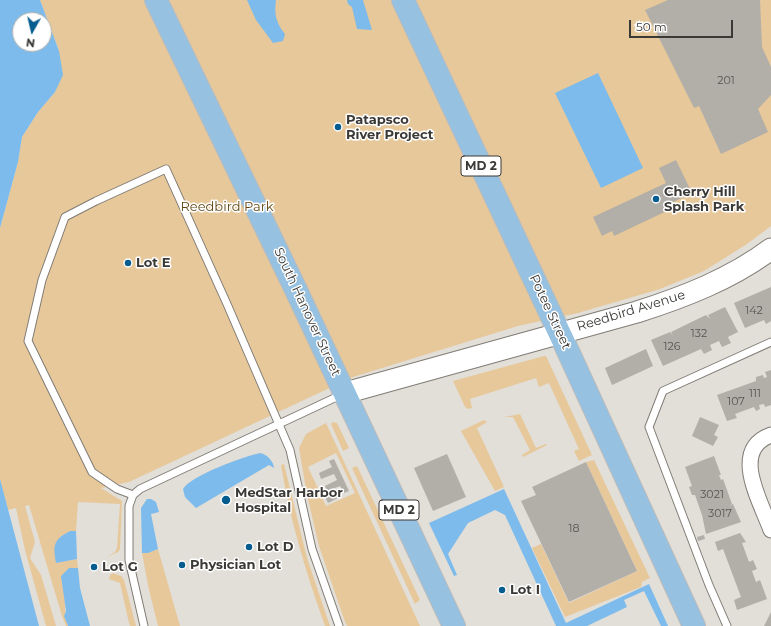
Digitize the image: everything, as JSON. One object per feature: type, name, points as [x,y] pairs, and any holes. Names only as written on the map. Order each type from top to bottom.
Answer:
[{"type":"main road","name":"South Hanover Street","points":[[156,0],[345,393],[454,626]]},
{"type":"main road","name":"Potee Street","points":[[403,0],[559,332],[694,626]]},
{"type":"street","name":"Reedbird Avenue","points":[[345,393],[559,332],[637,312],[675,299],[734,273],[771,249]]},
{"type":"street","points":[[771,435],[756,443],[751,452],[750,474],[771,530]]},
{"type":"lane","points":[[133,495],[117,488],[92,472],[28,341],[42,280],[65,218],[96,201],[166,169],[280,424],[290,450],[312,549],[339,626]]},
{"type":"lane","points":[[727,626],[709,585],[649,427],[663,390],[771,342]]},
{"type":"lane","points":[[144,626],[129,560],[129,506],[133,495],[140,489],[345,393]]},
{"type":"green space","name":"Reedbird Park","points":[[40,0],[771,0],[771,226],[747,244],[704,271],[660,289],[578,313],[518,326],[353,377],[129,482],[101,488],[122,501],[120,549],[118,552],[107,557],[115,552],[117,548],[120,504],[78,502],[76,531],[70,531],[56,563],[77,559],[78,568],[69,568],[62,583],[68,626],[66,626],[62,616],[29,505],[25,506],[35,542],[30,558],[41,575],[56,626],[46,626],[25,550],[16,508],[8,510],[0,479],[0,228],[18,162],[22,137],[38,112],[55,92],[59,51],[52,32],[52,12],[44,12]]},
{"type":"green space","points":[[546,356],[592,455],[579,461],[574,451],[579,449],[549,383],[539,387],[536,378],[470,399],[472,408],[468,409],[465,407],[453,381]]},
{"type":"green space","points":[[520,414],[536,448],[546,444],[547,445],[523,457],[522,455],[530,450],[513,417],[504,417]]},
{"type":"green space","points":[[484,420],[487,422],[477,428],[504,487],[495,491],[461,431]]},
{"type":"green space","points":[[333,422],[337,423],[349,448],[343,451],[331,424]]},
{"type":"green space","points":[[326,423],[420,626],[347,626],[319,546],[307,495],[299,448],[306,434]],"holes":[[[336,453],[355,493],[326,506],[308,467]]]},
{"type":"green space","points":[[594,460],[650,578],[642,582],[641,587],[565,617],[532,548],[541,544],[569,603],[637,571],[586,462]]},
{"type":"green space","points":[[284,464],[307,558],[330,626],[325,626],[299,546],[281,465]]},
{"type":"green space","points":[[357,466],[420,600],[415,604],[352,468]]},
{"type":"green space","points":[[158,549],[180,626],[158,626],[142,553],[148,553]]},
{"type":"green space","points":[[113,573],[121,576],[124,580],[136,626],[130,626],[120,583],[109,579],[110,575]]},
{"type":"water","points":[[0,0],[40,0],[44,12],[12,12],[12,52],[52,52],[52,32],[59,51],[63,75],[55,92],[38,112],[22,137],[18,162],[0,228]]},
{"type":"water","points":[[247,0],[276,0],[276,18],[285,34],[283,41],[273,43],[256,20]]},
{"type":"water","points":[[347,0],[363,0],[372,30],[357,29],[352,7],[348,4]]},
{"type":"water","points":[[598,73],[643,168],[601,188],[555,93]]},
{"type":"water","points":[[260,453],[270,459],[274,468],[269,465],[196,508],[185,497],[183,489],[196,478],[231,462]]},
{"type":"water","points":[[0,479],[39,626],[0,626]]},
{"type":"water","points":[[504,489],[566,623],[649,584],[668,626],[661,626],[644,591],[624,600],[627,607],[587,626],[556,626],[505,515],[495,510],[468,523],[448,554],[457,575],[454,576],[429,523]]},
{"type":"water","points":[[147,499],[151,499],[156,502],[159,512],[151,514],[158,549],[148,553],[142,553],[141,508]]},
{"type":"water","points":[[70,531],[76,531],[77,559],[56,563],[55,547],[57,540]]},
{"type":"water","points":[[69,568],[78,568],[80,588],[90,626],[68,626],[64,616],[66,611],[61,576]]},
{"type":"building","points":[[668,0],[760,0],[762,47],[771,67],[771,95],[758,109],[768,132],[721,154],[699,106],[694,108],[645,10]]},
{"type":"building","name":"Cherry Hill Splash Park","points":[[676,160],[692,193],[669,204],[671,209],[614,236],[612,231],[602,236],[593,217],[666,183],[659,168]]},
{"type":"building","points":[[771,287],[771,321],[766,324],[764,320],[745,328],[734,303]]},
{"type":"building","points":[[725,307],[738,332],[728,337],[731,343],[722,347],[719,341],[710,345],[712,350],[704,354],[701,349],[663,366],[651,340],[670,332],[673,336],[671,332],[706,315],[710,319],[708,315]]},
{"type":"building","points":[[646,349],[653,366],[612,385],[605,368]]},
{"type":"building","points":[[771,370],[771,405],[765,407],[764,404],[759,405],[760,409],[756,411],[754,407],[735,414],[737,418],[727,421],[717,395],[756,381],[756,377],[763,375],[764,378],[767,377],[765,372]]},
{"type":"building","points":[[700,417],[719,425],[714,435],[718,437],[713,446],[692,436]]},
{"type":"building","points":[[447,454],[466,497],[433,511],[414,468]]},
{"type":"building","points":[[714,456],[721,475],[719,475],[721,480],[723,479],[732,504],[729,506],[733,504],[741,522],[706,534],[702,515],[695,495],[692,495],[689,487],[692,486],[685,467]]},
{"type":"building","points":[[334,459],[349,491],[344,493],[340,486],[327,491],[325,486],[337,480],[334,474],[321,479],[319,473],[332,467],[329,461]]},
{"type":"building","points":[[586,462],[637,571],[569,602],[521,501],[536,495],[532,487]]},
{"type":"building","points":[[336,489],[340,497],[328,503],[324,495]]},
{"type":"building","points":[[740,533],[746,542],[742,543],[749,562],[753,560],[757,569],[752,571],[756,582],[760,580],[767,599],[737,610],[734,600],[741,597],[723,549],[718,551],[715,542]]},
{"type":"building","points":[[704,535],[705,539],[698,541],[697,537]]},
{"type":"building","points":[[771,612],[771,626],[764,626]]},
{"type":"place","name":"Patapsco River Project","points":[[338,127]]},
{"type":"place","name":"Cherry Hill Splash Park","points":[[656,199]]},
{"type":"place","name":"Lot E","points":[[128,263]]},
{"type":"place","name":"MedStar Harbor Hospital","points":[[226,500]]},
{"type":"place","name":"Lot D","points":[[249,547]]},
{"type":"place","name":"Physician Lot","points":[[182,565]]},
{"type":"place","name":"Lot G","points":[[94,567]]},
{"type":"place","name":"Lot I","points":[[502,590]]}]
